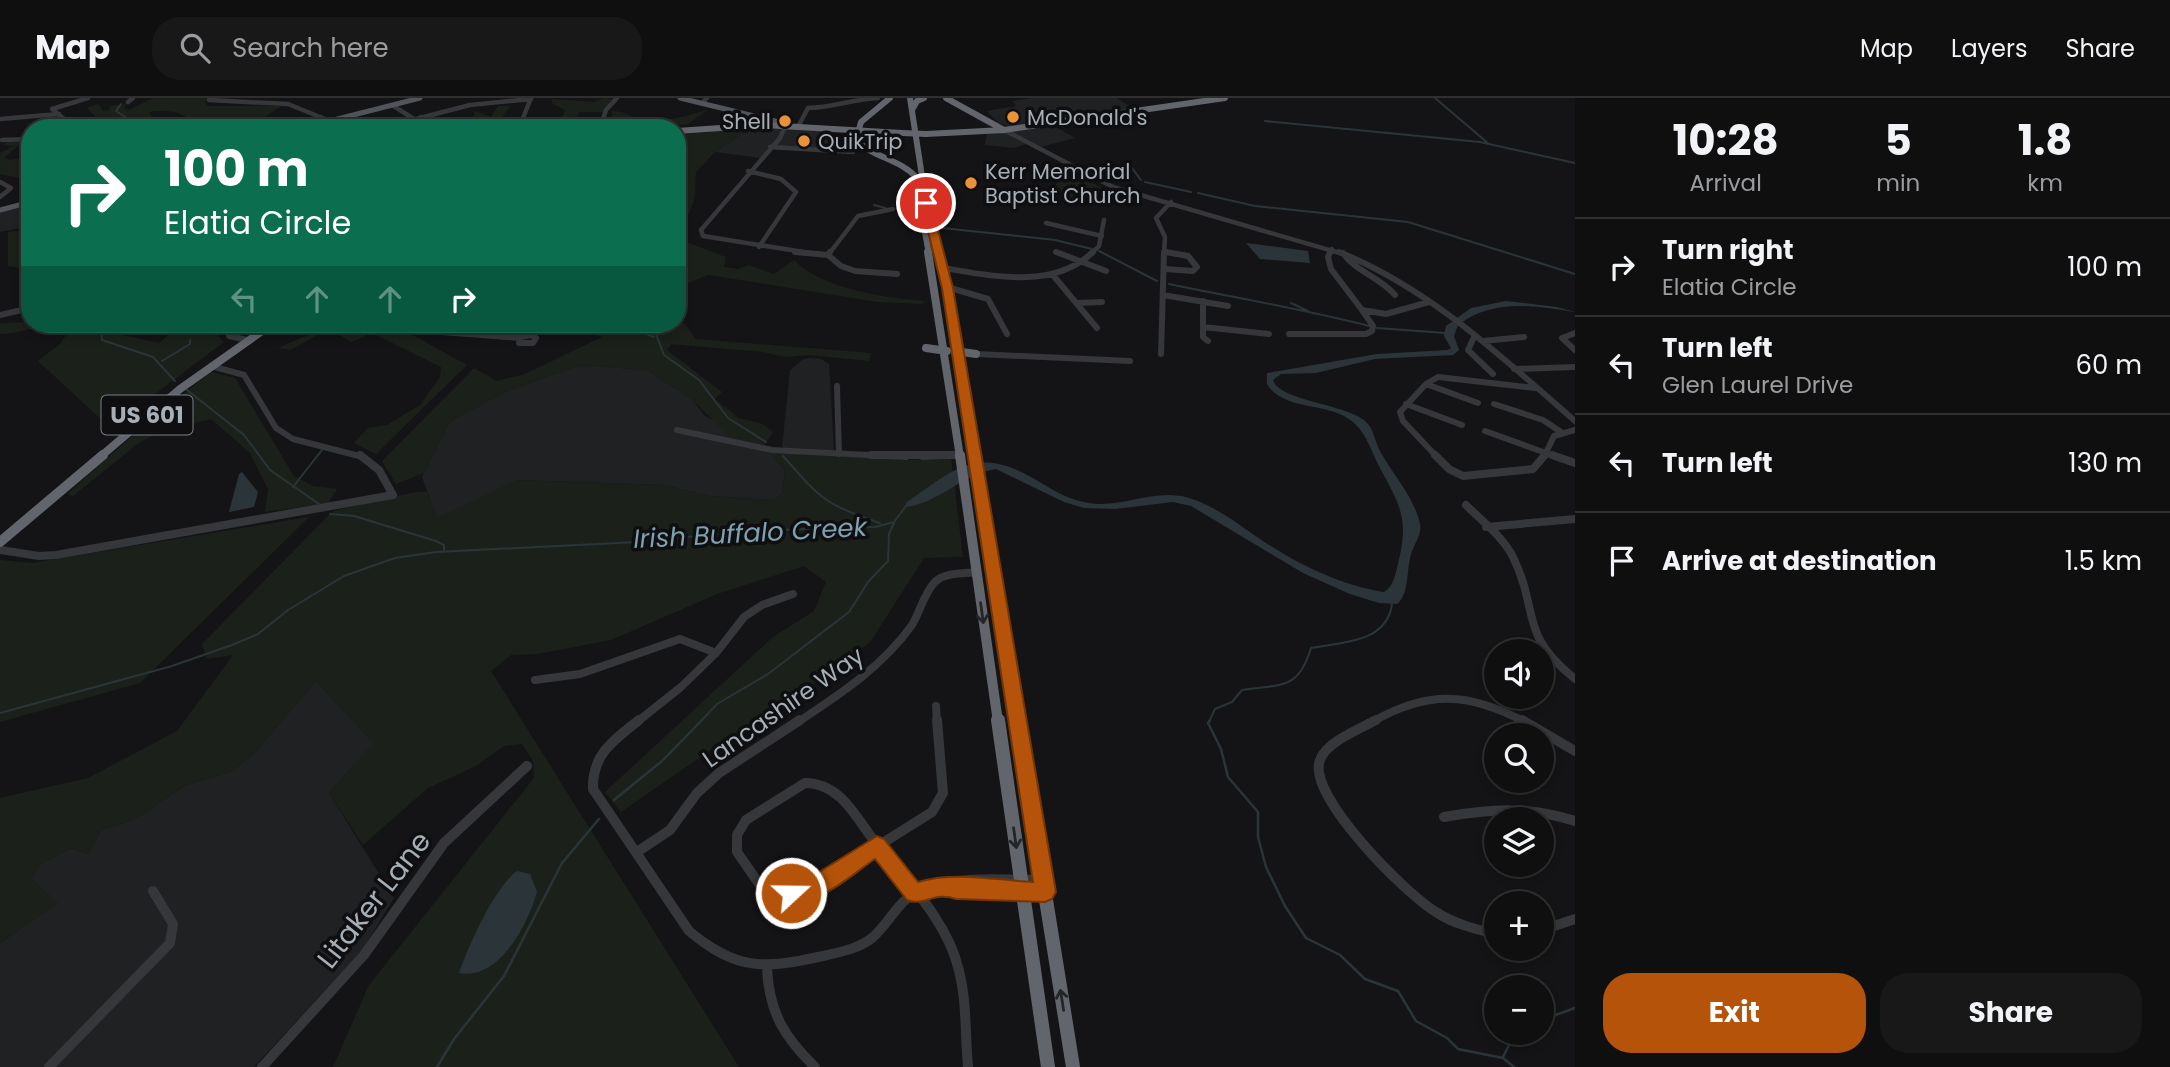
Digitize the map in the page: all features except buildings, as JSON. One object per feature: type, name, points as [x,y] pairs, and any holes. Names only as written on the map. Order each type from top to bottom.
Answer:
[{"type":"highway","points":[[890,98],[863,119],[856,130],[856,140],[862,146],[899,160],[917,178]]},
{"type":"highway","points":[[908,98],[929,222],[943,268],[958,351],[1073,1067]]},
{"type":"highway","points":[[908,98],[917,178],[936,289],[1048,1067]]},
{"type":"highway","points":[[912,110],[917,101],[924,98]]},
{"type":"highway","points":[[946,98],[1004,130]]},
{"type":"highway","points":[[961,98],[1004,130]]},
{"type":"highway","points":[[688,130],[786,125],[926,134],[1004,130],[1225,98]]},
{"type":"highway","points":[[764,125],[770,121]]},
{"type":"highway","points":[[688,130],[764,125],[821,128]]},
{"type":"highway","points":[[936,289],[943,291],[945,303],[950,305]]},
{"type":"highway","points":[[941,325],[946,326],[951,349],[976,354]]},
{"type":"highway","name":"US 601","points":[[0,542],[144,418],[258,333]]},
{"type":"highway","points":[[944,353],[950,355],[957,380],[963,383]]},
{"type":"highway","points":[[951,393],[956,396],[960,414],[969,417]]},
{"type":"main road","points":[[338,119],[420,98]]},
{"type":"main road","points":[[680,98],[704,101],[786,125]]},
{"type":"main road","points":[[0,210],[21,204]]},
{"type":"street","points":[[65,119],[53,107],[88,98]]},
{"type":"street","points":[[128,102],[133,98]]},
{"type":"street","points":[[603,119],[606,110],[617,98]]},
{"type":"street","points":[[808,108],[822,108],[850,99],[878,98]]},
{"type":"street","points":[[392,105],[414,119],[487,102],[531,99],[523,119]]},
{"type":"street","points":[[209,100],[295,103],[316,109],[328,119]]},
{"type":"street","points":[[804,101],[808,108]]},
{"type":"street","points":[[799,125],[808,108]]},
{"type":"street","points":[[0,119],[60,114]]},
{"type":"street","points":[[786,125],[780,138],[748,172],[701,232],[710,239],[828,255],[841,266],[855,271],[897,274]]},
{"type":"street","points":[[1004,130],[1096,180],[1332,249],[1382,270],[1474,333],[1575,421]]},
{"type":"street","points":[[2,140],[21,139]]},
{"type":"street","points":[[770,147],[853,152]]},
{"type":"street","points":[[748,172],[781,179],[796,192],[794,200],[759,247]]},
{"type":"street","points":[[0,182],[11,188],[0,198]]},
{"type":"street","points":[[1161,354],[1165,237],[1158,230],[1156,218],[1171,202]]},
{"type":"street","points":[[828,255],[847,223],[857,214],[893,209]]},
{"type":"street","points":[[943,268],[998,278],[1052,274],[1073,269],[1099,246],[1104,220]]},
{"type":"street","points":[[1046,223],[1102,236]]},
{"type":"street","points":[[1289,334],[1366,334],[1373,326],[1331,269],[1328,257],[1332,249]]},
{"type":"street","points":[[1056,252],[1106,271]]},
{"type":"street","points":[[1164,269],[1185,272],[1194,271],[1197,267],[1188,256],[1165,252]]},
{"type":"street","points":[[1343,253],[1348,260],[1388,286],[1395,295]]},
{"type":"street","points":[[1052,274],[1097,328]]},
{"type":"street","points":[[947,288],[988,299],[1007,334]]},
{"type":"street","points":[[1163,295],[1227,306]]},
{"type":"street","points":[[1203,301],[1203,337],[1208,341]]},
{"type":"street","points":[[1078,303],[1102,302]]},
{"type":"street","points":[[1362,310],[1386,314],[1432,304]]},
{"type":"street","points":[[0,315],[21,310]]},
{"type":"street","points":[[1203,327],[1269,334]]},
{"type":"street","points":[[229,333],[229,336],[247,340]]},
{"type":"street","points":[[491,333],[522,334],[536,338],[527,346],[519,342],[522,334]]},
{"type":"street","points":[[1474,333],[1468,350],[1493,374]]},
{"type":"street","points":[[1575,334],[1563,335],[1562,338],[1575,350]]},
{"type":"street","points":[[1483,341],[1524,337]]},
{"type":"street","points":[[976,354],[1130,361]]},
{"type":"street","points":[[0,550],[39,556],[56,555],[338,507],[393,495],[380,470],[361,455],[293,439],[276,428],[244,375],[211,366]]},
{"type":"street","points":[[1514,369],[1575,367]]},
{"type":"street","points":[[1535,388],[1506,387],[1447,377],[1434,378],[1400,412],[1403,421],[1457,475],[1533,469],[1546,453],[1554,436],[1575,430]]},
{"type":"street","points":[[1426,384],[1478,403]]},
{"type":"street","points":[[837,386],[839,454]]},
{"type":"street","points":[[1406,404],[1462,425]]},
{"type":"street","points":[[1494,404],[1543,420],[1561,432]]},
{"type":"street","points":[[677,430],[772,450],[960,460]]},
{"type":"street","points":[[1485,431],[1575,463]]},
{"type":"street","points":[[1466,505],[1511,554],[1516,564],[1529,624],[1541,650],[1575,679]]},
{"type":"street","points":[[1486,527],[1573,521]]},
{"type":"street","name":"Lancashire Way","points":[[637,852],[670,830],[697,793],[719,773],[849,688],[883,660],[912,624],[936,582],[944,576],[976,572]]},
{"type":"street","points":[[793,594],[762,605],[744,617],[716,653],[681,687],[608,744],[596,760],[592,774],[593,789],[689,931],[709,949],[734,961],[767,968],[858,948],[875,937],[902,901],[914,893],[943,884],[956,889],[1044,886]]},
{"type":"street","points":[[535,680],[580,674],[680,639],[716,653]]},
{"type":"street","points":[[1484,931],[1456,923],[1402,891],[1381,869],[1322,787],[1318,774],[1319,757],[1326,750],[1401,707],[1437,697],[1487,705],[1525,721],[1575,751]]},
{"type":"street","points":[[936,706],[943,793],[932,812],[877,846],[807,891],[774,893],[762,888],[737,852],[737,835],[746,820],[798,785],[819,783],[836,791],[877,846],[914,893],[945,935],[959,970],[968,1067]]},
{"type":"street","name":"Litaker Lane","points":[[262,1067],[364,956],[444,843],[527,766]]},
{"type":"street","points":[[1444,817],[1502,807],[1538,810],[1575,821]]},
{"type":"street","points":[[49,1067],[170,943],[173,924],[153,891]]},
{"type":"street","points":[[1554,926],[1575,919]]},
{"type":"street","points":[[767,968],[772,1016],[786,1040],[816,1067]]},
{"type":"shaded area","points":[[153,98],[211,98],[205,102],[207,106],[282,106],[262,119],[189,119],[182,114],[160,111],[149,112],[153,119],[98,119],[87,108],[98,104],[103,111],[109,110],[110,106],[126,104],[124,108],[129,110]]},
{"type":"shaded area","points":[[604,98],[613,99],[603,112],[580,112],[575,119],[562,119],[565,110],[552,103],[552,99],[594,102]]},
{"type":"shaded area","points":[[1031,98],[1117,98],[1134,109],[1010,127],[999,123],[986,111],[1016,106],[1012,101]]},
{"type":"shaded area","points":[[498,106],[510,106],[501,119],[472,119],[475,111],[491,117]]},
{"type":"shaded area","points":[[710,108],[687,125],[686,119],[670,119],[680,117]]},
{"type":"shaded area","points":[[611,111],[622,112],[638,119],[609,119],[613,114]]},
{"type":"shaded area","points":[[1053,125],[1075,138],[1037,148],[1026,144],[1014,148],[985,145],[987,134]]},
{"type":"shaded area","points":[[750,128],[833,131],[824,151],[772,147],[761,158],[715,152]]},
{"type":"shaded area","points":[[750,128],[715,152],[696,172],[694,200],[686,222],[686,134]]},
{"type":"shaded area","points":[[21,140],[21,145],[5,157],[9,160],[21,158],[21,178],[0,174],[0,153],[14,146],[3,145],[10,141]]},
{"type":"shaded area","points":[[1070,172],[1103,190],[1069,200],[1059,192],[1056,185],[1059,178]]},
{"type":"shaded area","points":[[21,206],[21,228],[0,232],[0,212]]},
{"type":"shaded area","points":[[21,230],[21,268],[8,266],[8,232]]},
{"type":"shaded area","points":[[686,242],[726,257],[724,267],[738,269],[749,265],[774,274],[794,260],[806,270],[837,285],[873,294],[925,301],[922,304],[878,302],[709,275],[686,284]]},
{"type":"shaded area","points":[[1246,243],[1308,251],[1310,263],[1260,259]]},
{"type":"shaded area","points":[[1506,301],[1557,307],[1575,312],[1529,306],[1500,307],[1472,316],[1458,325],[1454,336],[1459,350],[1453,355],[1375,359],[1316,373],[1281,374],[1273,380],[1277,387],[1286,392],[1364,420],[1408,496],[1417,514],[1420,531],[1411,556],[1404,593],[1397,604],[1379,603],[1350,594],[1303,573],[1191,506],[1173,502],[1115,509],[1084,508],[1064,502],[996,469],[972,477],[917,505],[905,507],[907,502],[952,472],[980,463],[995,463],[1012,468],[1063,495],[1084,502],[1110,504],[1162,495],[1189,498],[1227,516],[1306,566],[1352,584],[1384,592],[1390,587],[1395,576],[1403,524],[1398,504],[1366,438],[1353,422],[1343,415],[1284,399],[1267,384],[1267,373],[1377,354],[1448,350],[1451,348],[1444,336],[1446,326],[1471,308]]},
{"type":"shaded area","points":[[21,322],[21,331],[0,334],[0,323]]},
{"type":"shaded area","points":[[686,326],[696,339],[871,353],[869,361],[810,355],[786,357],[763,352],[671,344],[667,350],[722,392],[715,399],[739,418],[763,424],[773,432],[764,446],[727,435],[692,399],[647,370],[580,365],[507,391],[450,421],[424,473],[396,484],[382,461],[474,368],[497,381],[525,374],[602,337],[591,333],[686,333]]},
{"type":"shaded area","points":[[67,333],[122,333],[159,343],[171,333],[218,333],[224,342],[114,425],[103,421],[38,361],[61,343]]},
{"type":"shaded area","points":[[312,333],[322,333],[290,350],[278,348]]},
{"type":"shaded area","points":[[336,333],[372,333],[351,342]]},
{"type":"shaded area","points":[[372,333],[409,333],[467,365],[376,454],[354,443],[368,428],[387,425],[420,405],[440,377],[441,367]]},
{"type":"shaded area","points":[[809,358],[821,359],[829,364],[834,451],[789,450],[782,447],[790,370]]},
{"type":"shaded area","points":[[580,365],[647,370],[692,399],[705,416],[764,446],[785,470],[782,494],[774,500],[710,496],[663,485],[517,480],[437,519],[422,477],[450,421],[507,391]]},
{"type":"shaded area","points":[[211,372],[235,378],[294,476],[313,486],[337,489],[328,503],[265,512],[268,489],[250,453],[211,419],[163,431],[140,442],[73,496],[67,494],[146,424]]},
{"type":"shaded area","points":[[769,452],[905,460],[951,458],[963,557],[924,558],[871,641],[836,670],[731,736],[621,812],[605,792],[773,637],[814,611],[826,582],[804,566],[717,594],[611,640],[537,654],[511,655],[491,671],[739,1067],[333,1067],[369,985],[534,778],[533,761],[522,744],[504,746],[476,766],[428,788],[363,845],[329,793],[373,743],[316,681],[254,753],[232,771],[184,786],[135,819],[101,830],[88,854],[71,848],[41,864],[31,878],[57,903],[0,943],[0,798],[88,778],[177,731],[233,655],[207,659],[202,644],[333,511],[415,492],[427,492],[437,518],[516,480],[663,485],[710,496],[774,500],[782,494],[785,470]]},
{"type":"shaded area","points":[[242,472],[258,492],[254,507],[229,512],[239,474]]},
{"type":"shaded area","points":[[309,517],[140,683],[0,722],[0,560],[33,563]]},
{"type":"shaded area","points":[[316,681],[374,743],[329,793],[394,898],[363,949],[254,1067],[0,1067],[0,943],[57,903],[31,878],[41,864],[71,848],[88,854],[101,830],[135,819],[184,786],[232,771],[254,753]]},
{"type":"shaded area","points":[[517,871],[530,874],[537,892],[519,934],[510,948],[487,968],[473,973],[459,973],[491,903]]},
{"type":"waterway","points":[[1435,98],[1489,144]]},
{"type":"waterway","points":[[121,104],[116,111],[128,119]]},
{"type":"waterway","points":[[1265,121],[1489,144]]},
{"type":"waterway","points":[[1489,144],[1575,163]]},
{"type":"waterway","points":[[1132,168],[1141,180]]},
{"type":"waterway","points":[[1145,182],[1191,192]]},
{"type":"waterway","points":[[1198,193],[1255,206],[1408,222],[1575,274]]},
{"type":"waterway","points":[[874,205],[885,208]]},
{"type":"waterway","points":[[898,213],[914,219]]},
{"type":"waterway","points":[[942,228],[1055,240],[1092,249]]},
{"type":"waterway","points":[[1099,251],[1157,281]]},
{"type":"waterway","points":[[1169,284],[1369,326]]},
{"type":"waterway","points":[[1291,303],[1308,311]]},
{"type":"waterway","points":[[1377,328],[1445,333]]},
{"type":"waterway","points":[[102,333],[102,340],[153,357],[175,381]]},
{"type":"waterway","points":[[644,333],[654,337]]},
{"type":"waterway","points":[[655,333],[664,355],[699,380],[728,418],[766,442]]},
{"type":"waterway","points":[[162,361],[190,344],[190,340]]},
{"type":"waterway","points":[[187,390],[244,435],[270,470],[294,486]]},
{"type":"waterway","points":[[294,486],[322,450]]},
{"type":"waterway","points":[[783,456],[825,499],[847,511],[880,523]]},
{"type":"waterway","points":[[294,486],[319,504]]},
{"type":"waterway","name":"Irish Buffalo Creek","points":[[0,713],[172,666],[232,645],[258,634],[288,610],[344,576],[395,558],[436,552],[637,542],[747,531],[875,527],[894,522],[906,506]]},
{"type":"waterway","points":[[330,514],[354,516],[436,541],[444,545],[444,551]]},
{"type":"waterway","points":[[700,722],[717,704],[768,674],[849,612],[868,582],[888,561],[889,534],[894,523]]},
{"type":"waterway","points":[[1210,720],[1215,709],[1232,702],[1242,690],[1278,685],[1294,679],[1306,662],[1311,648],[1349,642],[1372,633],[1382,626],[1392,604]]},
{"type":"waterway","points":[[614,800],[662,761],[702,720]]},
{"type":"waterway","points":[[1210,720],[1208,723],[1221,749],[1228,777],[1258,812],[1258,837],[1266,867],[1285,906],[1306,938],[1340,955],[1365,979],[1398,991],[1416,1021],[1447,1038],[1458,1049],[1503,1058],[1514,1067]]},
{"type":"waterway","points":[[437,1067],[454,1039],[504,976],[562,863],[599,819]]},
{"type":"waterway","points":[[1554,1016],[1575,1008]]},
{"type":"waterway","points":[[1503,1057],[1509,1045]]},
{"type":"place","name":"McDonald's","points":[[1013,117]]},
{"type":"place","name":"Shell","points":[[785,121]]},
{"type":"place","name":"QuikTrip","points":[[804,141]]},
{"type":"place","name":"Kerr Memorial Baptist Church","points":[[971,183]]},
{"type":"route","points":[[791,893],[807,891],[877,846],[914,893],[943,884],[956,889],[1045,892],[947,288],[926,203]]}]
